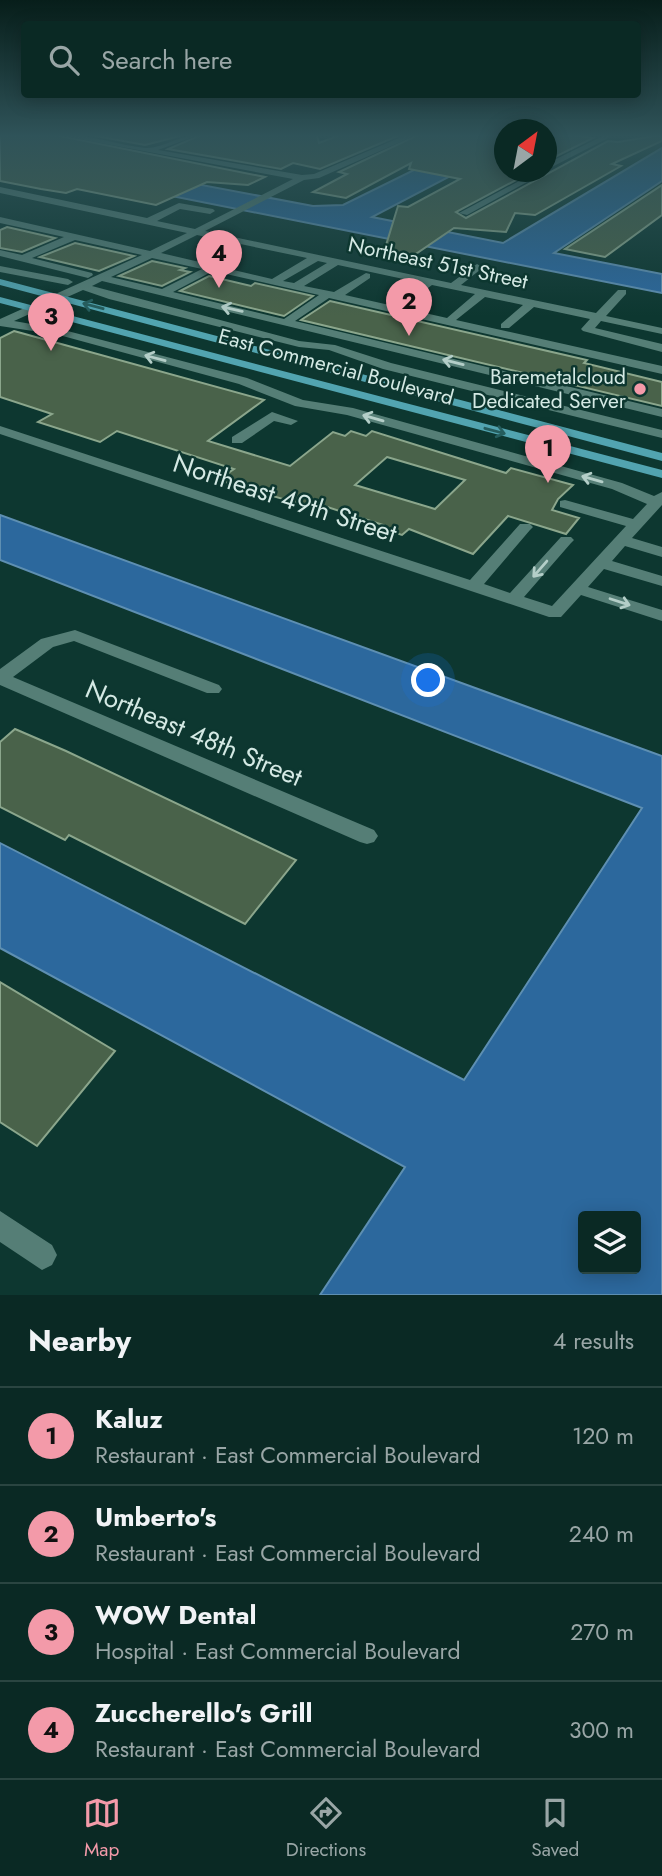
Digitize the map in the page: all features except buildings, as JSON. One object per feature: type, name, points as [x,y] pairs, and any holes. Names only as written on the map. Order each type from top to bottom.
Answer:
[{"type":"main road","name":"East Commercial Boulevard","points":[[0,282],[662,457]]},
{"type":"main road","name":"East Commercial Boulevard","points":[[0,300],[662,474]]},
{"type":"main road","points":[[274,372],[303,373],[327,368]]},
{"type":"main road","points":[[312,382],[358,376]]},
{"type":"main road","points":[[623,465],[662,468]]},
{"type":"street","name":"Northeast 51st Street","points":[[25,195],[662,331]]},
{"type":"street","points":[[1,319],[96,281],[147,253],[268,195]]},
{"type":"street","points":[[464,213],[497,195]]},
{"type":"street","points":[[60,203],[73,198]]},
{"type":"street","points":[[147,222],[182,205],[210,211]]},
{"type":"street","points":[[97,211],[109,206]]},
{"type":"street","points":[[165,212],[194,218]]},
{"type":"street","points":[[0,220],[662,370]]},
{"type":"street","points":[[22,259],[73,237]]},
{"type":"street","points":[[162,237],[175,240]]},
{"type":"street","points":[[0,253],[63,268],[96,281],[113,297],[299,344],[331,347],[387,366],[662,434]]},
{"type":"street","points":[[356,265],[371,255]]},
{"type":"street","points":[[274,282],[317,257]]},
{"type":"street","points":[[295,287],[337,261]]},
{"type":"street","points":[[453,286],[477,267]]},
{"type":"street","points":[[51,277],[63,268]]},
{"type":"street","points":[[163,293],[211,268]]},
{"type":"street","points":[[0,270],[71,282],[117,282],[662,413]]},
{"type":"street","points":[[287,322],[366,276]]},
{"type":"street","points":[[404,301],[431,281]]},
{"type":"street","points":[[1,319],[19,305],[71,282]]},
{"type":"street","points":[[452,318],[484,292]]},
{"type":"street","points":[[622,292],[587,329],[662,348]]},
{"type":"street","points":[[386,297],[421,304]]},
{"type":"street","points":[[569,310],[581,299]]},
{"type":"street","points":[[505,326],[533,302]]},
{"type":"street","points":[[638,325],[649,313]]},
{"type":"street","points":[[1,319],[60,332],[230,378],[287,400],[361,415],[659,499],[579,589],[662,616]]},
{"type":"street","points":[[237,440],[272,416],[291,421]]},
{"type":"street","name":"Northeast 49th Street","points":[[0,430],[555,613],[579,589]]},
{"type":"street","points":[[565,504],[640,521],[662,523]]},
{"type":"street","points":[[473,586],[525,527]]},
{"type":"street","points":[[514,599],[566,540]]},
{"type":"street","points":[[624,541],[662,552]]},
{"type":"street","points":[[603,563],[662,581]]},
{"type":"street","points":[[0,678],[47,643],[75,635],[213,690]]},
{"type":"street","name":"Northeast 48th Street","points":[[0,678],[367,836]]},
{"type":"street","points":[[0,1225],[41,1255]]},
{"type":"water","points":[[169,195],[257,195],[313,206],[343,205],[362,195],[413,195],[372,217],[503,243],[583,195],[640,195],[554,253],[662,274],[662,293]]},
{"type":"water","points":[[0,515],[662,756],[662,1295],[320,1295],[405,1167],[0,948],[0,843],[464,1080],[642,808],[0,560]]},
{"type":"place","name":"Zuccherello's Grill","points":[[219,288]]},
{"type":"place","name":"Umberto's","points":[[409,336]]},
{"type":"place","name":"WOW Dental","points":[[51,351]]},
{"type":"place","name":"Baremetalcloud Dedicated Server","points":[[640,389]]},
{"type":"place","name":"Kaluz","points":[[548,483]]}]
